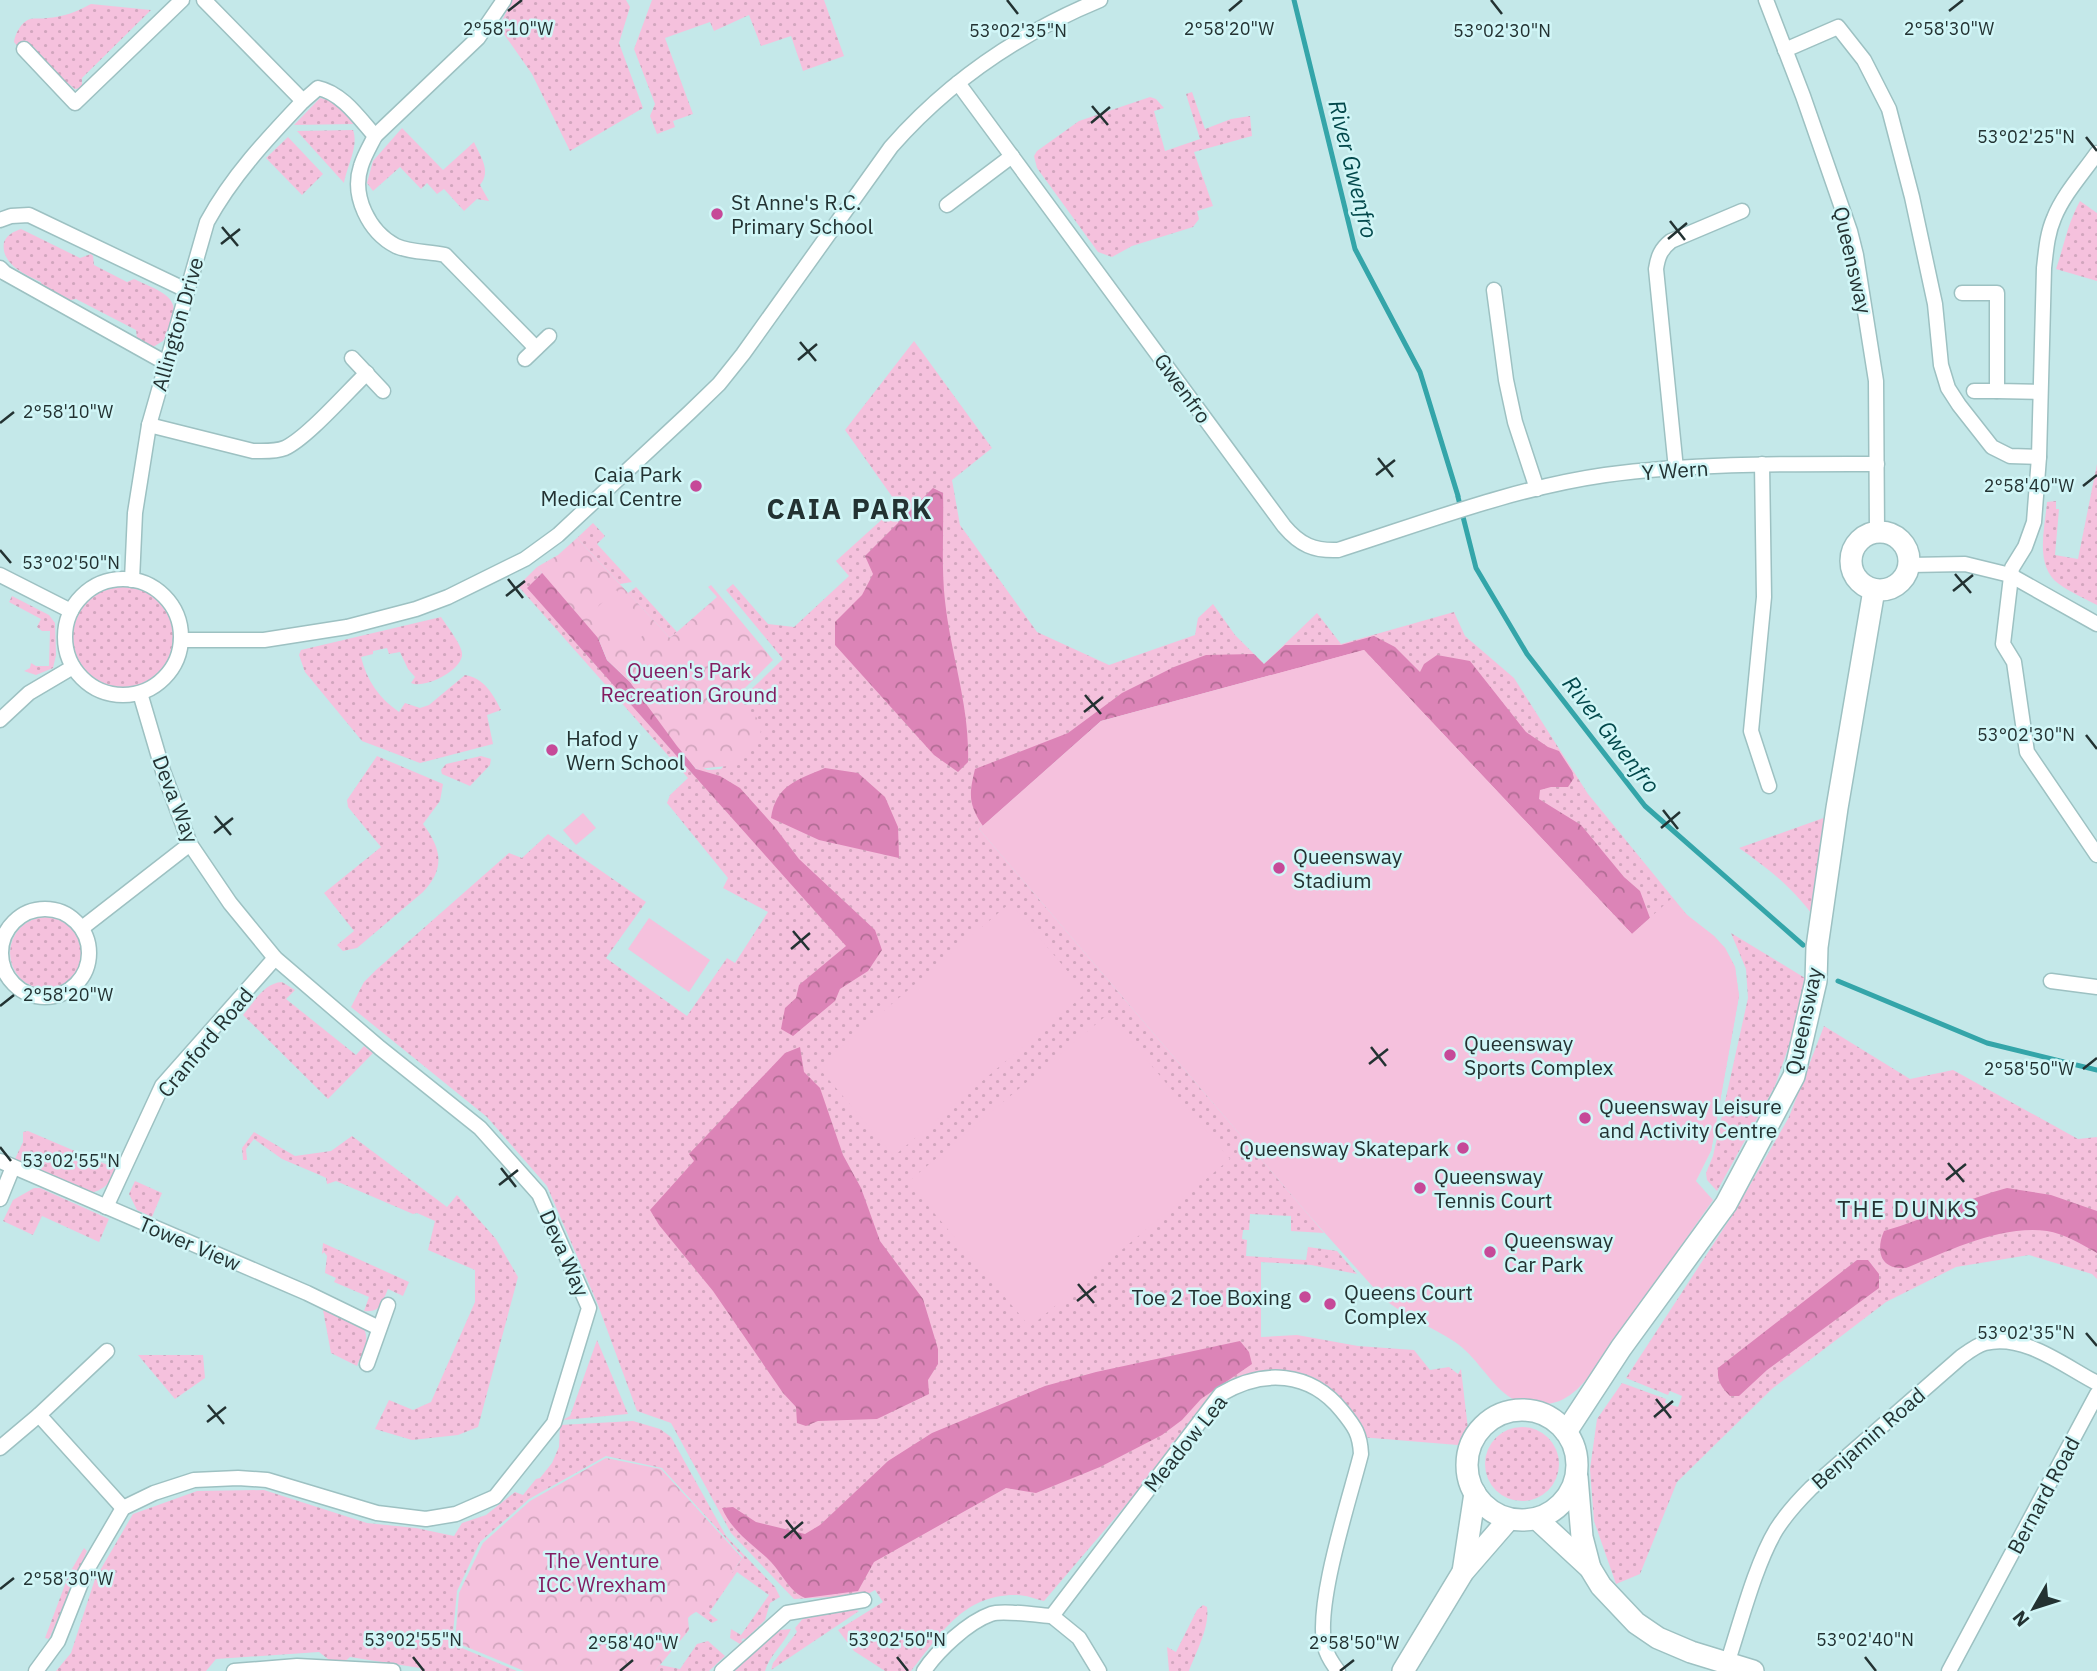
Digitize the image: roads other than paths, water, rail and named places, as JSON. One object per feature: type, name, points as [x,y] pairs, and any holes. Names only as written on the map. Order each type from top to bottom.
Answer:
[{"type":"street","points":[[24,50],[75,103],[181,0]]},
{"type":"street","points":[[204,0],[303,101],[318,88],[330,90],[375,136]]},
{"type":"street","points":[[504,0],[478,38],[375,136],[360,168],[359,202],[375,229],[395,245],[418,253],[435,252],[445,255],[536,348]]},
{"type":"street","points":[[181,640],[264,640],[347,627],[416,609],[448,597],[525,559],[558,536],[719,384],[783,300],[891,147],[926,109],[994,56],[1062,15],[1100,0]]},
{"type":"street","name":"Queensway","points":[[1766,0],[1850,231],[1856,255],[1876,381],[1877,531]]},
{"type":"street","points":[[1785,50],[1838,27],[1864,60],[1889,110],[1912,197],[1935,304],[1941,365],[1948,388],[1992,447],[2010,456],[2039,457]]},
{"type":"street","name":"Gwenfro","points":[[958,83],[1295,538],[1309,548],[1338,550],[1477,505]]},
{"type":"street","name":"Allington Drive","points":[[132,580],[135,513],[149,425],[207,222],[224,191],[303,101]]},
{"type":"street","points":[[2097,153],[2054,218],[2047,243],[2034,523],[2010,575],[2003,644],[2014,662],[2027,752],[2097,855]]},
{"type":"street","points":[[947,205],[1012,156]]},
{"type":"street","points":[[1676,469],[1656,269],[1658,257],[1671,241],[1742,211]]},
{"type":"street","points":[[0,220],[29,215],[186,290]]},
{"type":"street","points":[[0,268],[166,363]]},
{"type":"street","points":[[1494,290],[1506,380],[1515,422],[1537,489]]},
{"type":"street","points":[[1962,293],[1997,293],[1997,391]]},
{"type":"street","points":[[525,359],[549,336]]},
{"type":"street","points":[[352,358],[383,391]]},
{"type":"street","points":[[149,425],[253,451],[285,448],[300,438],[367,373]]},
{"type":"street","points":[[1974,391],[2040,392]]},
{"type":"street","points":[[1762,464],[1763,597],[1751,731],[1769,786]]},
{"type":"street","name":"Y Wern","points":[[1477,505],[1606,475],[1762,464],[1877,464]]},
{"type":"street","points":[[1877,531],[1902,540],[1910,556],[1907,574],[1893,588],[1874,590],[1858,581],[1851,564],[1852,555],[1861,539],[1877,531]]},
{"type":"street","points":[[1910,565],[1965,564],[2010,575],[2097,624]]},
{"type":"street","points":[[0,575],[71,611]]},
{"type":"street","points":[[114,580],[132,580],[148,585],[162,594],[176,615],[181,640],[178,658],[169,673],[156,685],[140,693],[121,695],[102,692],[85,682],[73,667],[66,649],[65,630],[71,611],[82,597],[96,586],[114,580]]},
{"type":"street","name":"Queensway","points":[[1566,1432],[1621,1348],[1726,1204],[1794,1076],[1816,981],[1817,947],[1837,808],[1874,590]]},
{"type":"street","points":[[0,720],[29,694],[73,667]]},
{"type":"street","name":"Deva Way","points":[[124,1508],[154,1493],[194,1480],[238,1478],[267,1480],[397,1517],[426,1519],[457,1514],[495,1497],[554,1423],[589,1308],[539,1194],[480,1128],[380,1048],[275,958],[230,903],[190,844],[163,772],[140,693]]},
{"type":"street","points":[[82,928],[190,844]]},
{"type":"street","points":[[45,908],[72,917],[82,928],[88,941],[88,964],[78,983],[66,992],[51,997],[37,996],[23,991],[11,981],[4,969],[1,955],[3,940],[19,917],[31,910],[45,908]]},
{"type":"street","name":"Cranford Road","points":[[106,1207],[162,1086],[275,958]]},
{"type":"street","points":[[2051,981],[2097,987]]},
{"type":"street","points":[[0,1199],[7,1164]]},
{"type":"street","name":"Tower View","points":[[7,1164],[307,1293],[379,1328]]},
{"type":"street","points":[[367,1364],[388,1305]]},
{"type":"street","name":"Benjamin Road","points":[[1727,1664],[1763,1558],[1775,1532],[1790,1511],[1811,1488],[1961,1357],[1982,1343],[2003,1340],[2026,1345],[2097,1383]]},
{"type":"street","points":[[0,1448],[107,1351]]},
{"type":"street","name":"Meadow Lea","points":[[1052,1616],[1221,1394],[1239,1383],[1257,1378],[1295,1379],[1317,1388],[1336,1403],[1360,1437],[1361,1454],[1328,1581],[1325,1605],[1324,1646],[1338,1671]]},
{"type":"street","name":"Bernard Road","points":[[1949,1671],[2097,1394]]},
{"type":"street","points":[[1576,1475],[1572,1489],[1563,1502],[1551,1512],[1537,1519],[1509,1519],[1489,1509],[1475,1493],[1467,1470],[1470,1446],[1478,1432],[1490,1420],[1505,1412],[1530,1411],[1553,1420],[1566,1432],[1577,1459],[1582,1537],[1590,1568]]},
{"type":"street","points":[[36,1671],[58,1641],[85,1573],[124,1508],[39,1415]]},
{"type":"street","points":[[1463,1572],[1475,1493]]},
{"type":"street","points":[[1403,1671],[1463,1572],[1509,1519]]},
{"type":"street","points":[[1537,1519],[1590,1568],[1601,1586],[1636,1623],[1658,1638],[1753,1671]]},
{"type":"street","points":[[722,1671],[787,1613],[864,1600]]},
{"type":"street","points":[[924,1671],[932,1658],[964,1630],[992,1613],[1052,1616],[1079,1638],[1099,1671]]},
{"type":"street","points":[[234,1671],[297,1666],[393,1671]]},
{"type":"waterway","name":"River Gwenfro","points":[[1294,0],[1355,249],[1420,372],[1458,496]]},
{"type":"waterway","name":"River Gwenfro","points":[[1458,497],[1476,568],[1527,654],[1645,806],[1803,945]]},
{"type":"waterway","name":"River Gwenfro","points":[[1838,981],[1987,1043],[2097,1070]]},
{"type":"place","name":"St Anne's R.C. Primary School","points":[[717,214]]},
{"type":"place","name":"Caia Park Medical Centre","points":[[696,486]]},
{"type":"place","name":"Hafod y Wern School","points":[[552,750]]},
{"type":"place","name":"Queensway Stadium","points":[[1279,868]]},
{"type":"place","name":"Queensway Sports Complex","points":[[1450,1055]]},
{"type":"place","name":"Queensway Leisure and Activity Centre","points":[[1585,1118]]},
{"type":"place","name":"Queensway Skatepark","points":[[1463,1148]]},
{"type":"place","name":"Queensway Tennis Court","points":[[1420,1188]]},
{"type":"place","name":"Queensway Car Park","points":[[1490,1252]]},
{"type":"place","name":"Toe 2 Toe Boxing","points":[[1305,1297]]},
{"type":"place","name":"Queens Court Complex","points":[[1330,1304]]},
{"type":"district","name":"CAIA PARK","points":[[850,508]]},
{"type":"district","name":"THE DUNKS","points":[[1908,1208]]},
{"type":"park label","name":"Queen's Park Recreation Ground","points":[[689,682]]},
{"type":"park label","name":"The Venture ICC Wrexham","points":[[602,1572]]}]
